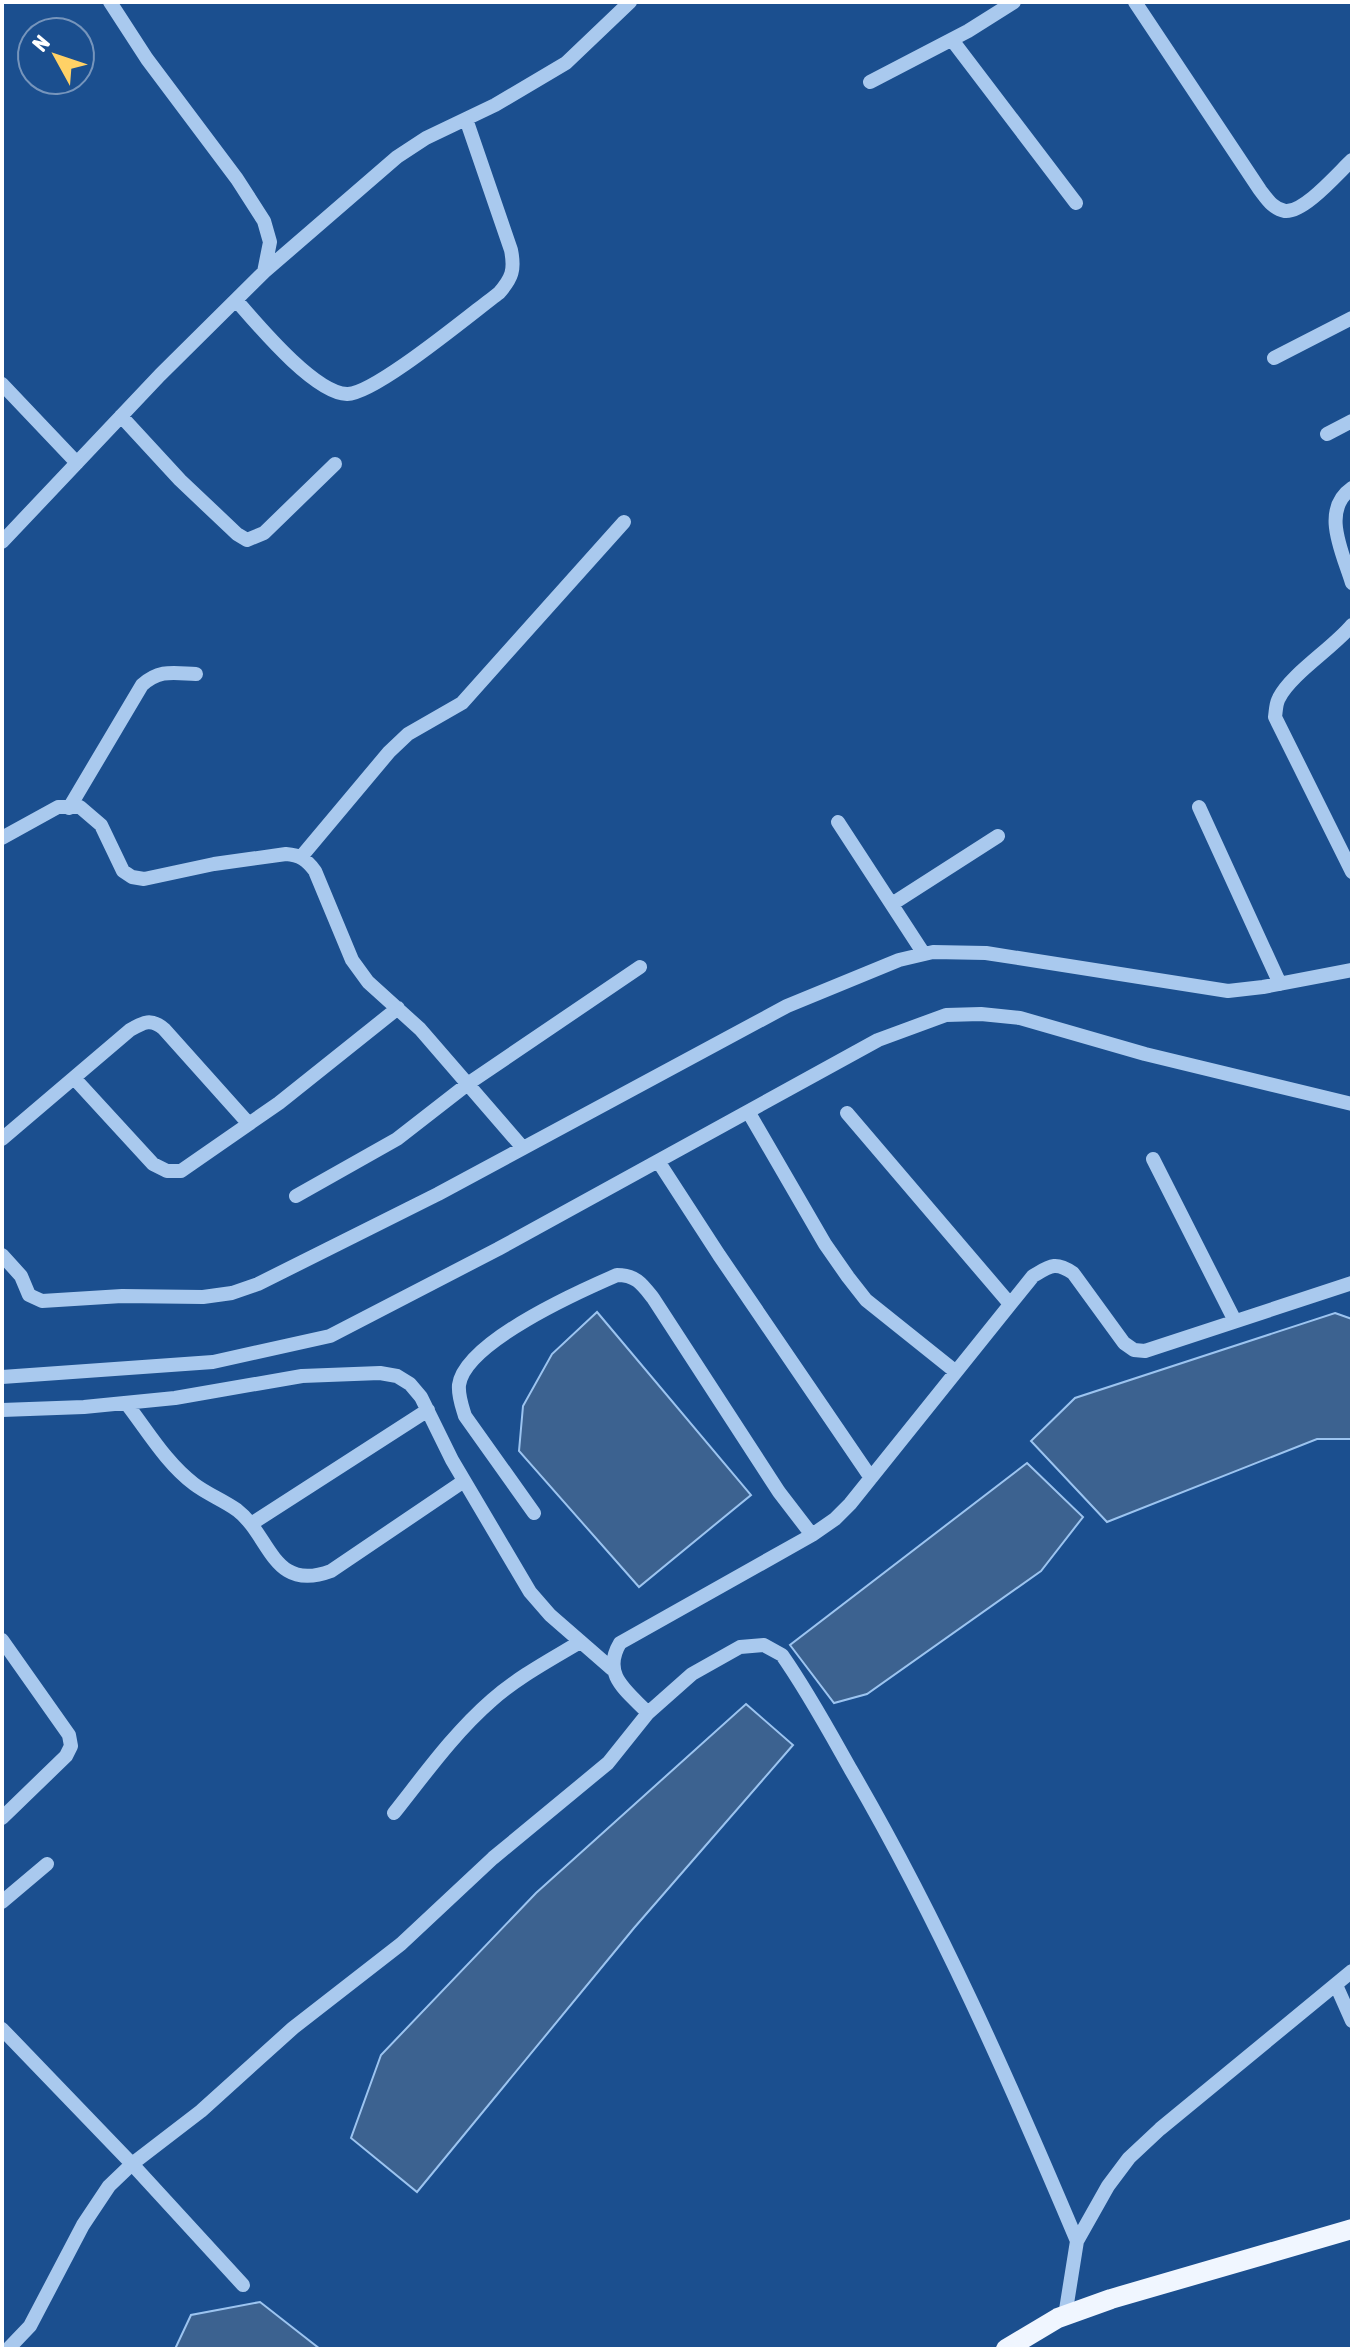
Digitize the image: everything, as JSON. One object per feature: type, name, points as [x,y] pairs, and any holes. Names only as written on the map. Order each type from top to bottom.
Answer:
[{"type":"main road","points":[[1006,2349],[1065,2316],[1126,2294],[1352,2229]]},
{"type":"street","points":[[110,2],[147,59],[237,179],[264,221],[270,242],[264,272]]},
{"type":"street","points":[[2,542],[264,272],[397,157],[426,138],[495,105],[566,63],[630,2]]},
{"type":"street","points":[[870,82],[952,40],[1014,2]]},
{"type":"street","points":[[1135,2],[1242,165],[1273,206],[1286,211],[1298,208],[1352,160]]},
{"type":"street","points":[[952,40],[1076,203]]},
{"type":"street","points":[[236,300],[273,343],[306,372],[331,389],[345,394],[372,387],[499,293],[511,279],[514,267],[511,250],[466,119]]},
{"type":"street","points":[[1274,358],[1352,318]]},
{"type":"street","points":[[2,384],[77,463]]},
{"type":"street","points":[[121,416],[180,480],[247,540],[264,533],[335,464]]},
{"type":"street","points":[[1327,434],[1352,421]]},
{"type":"street","points":[[1352,488],[1345,493],[1336,510],[1335,528],[1352,583]]},
{"type":"street","points":[[301,857],[389,752],[408,734],[462,703],[624,522]]},
{"type":"street","points":[[1352,625],[1288,686],[1278,700],[1275,717],[1352,872]]},
{"type":"street","points":[[69,808],[142,685],[153,675],[196,674]]},
{"type":"street","points":[[2,838],[58,807],[80,807],[101,825],[123,871],[132,877],[144,879],[214,864],[286,854],[301,857],[315,871],[352,960],[368,982],[398,1008],[469,1083],[523,1148]]},
{"type":"street","points":[[1199,807],[1280,984]]},
{"type":"street","points":[[838,822],[924,954]]},
{"type":"street","points":[[892,904],[998,836]]},
{"type":"street","points":[[2,1255],[21,1276],[29,1295],[42,1301],[122,1296],[203,1297],[232,1293],[258,1284],[523,1148],[787,1006],[848,979],[924,954],[986,953],[1228,991],[1352,970]]},
{"type":"street","points":[[296,1196],[397,1139],[469,1083],[640,967]]},
{"type":"street","points":[[74,1078],[153,1164],[167,1171],[181,1171],[249,1124],[398,1008]]},
{"type":"street","points":[[2,1377],[213,1362],[330,1336],[498,1249],[891,1035],[946,1015],[981,1014],[1020,1018],[1145,1054],[1352,1104]]},
{"type":"street","points":[[2,1139],[130,1030],[146,1021],[156,1022],[249,1124]]},
{"type":"street","points":[[749,1113],[825,1244],[866,1300],[956,1372]]},
{"type":"street","points":[[847,1113],[1010,1304]]},
{"type":"street","points":[[1153,1159],[1235,1321]]},
{"type":"street","points":[[658,1161],[871,1478]]},
{"type":"street","points":[[612,1669],[614,1654],[620,1643],[835,1519],[1033,1276],[1049,1266],[1061,1265],[1073,1273],[1124,1343],[1134,1350],[1145,1351],[1352,1283]]},
{"type":"street","points":[[534,1513],[465,1416],[459,1383],[469,1363],[498,1339],[557,1302],[617,1275],[626,1275],[641,1282],[653,1298],[779,1492],[812,1535]]},
{"type":"street","points":[[2,1410],[84,1407],[175,1398],[302,1376],[380,1373],[397,1376],[410,1384],[428,1410],[464,1481],[530,1592],[612,1669],[619,1682],[648,1713]]},
{"type":"street","points":[[126,1403],[175,1468],[209,1494],[237,1510],[251,1524],[271,1558],[286,1570],[302,1576],[318,1576],[331,1571],[464,1481]]},
{"type":"street","points":[[251,1524],[428,1410]]},
{"type":"street","points":[[2,1640],[8,1660],[69,1735],[71,1746],[66,1756],[2,1818]]},
{"type":"street","points":[[394,1813],[450,1743],[492,1699],[580,1642]]},
{"type":"street","points":[[8,2349],[30,2326],[83,2225],[109,2186],[132,2164],[201,2111],[293,2028],[401,1944],[493,1858],[608,1763],[648,1713],[692,1674],[740,1647],[764,1645],[782,1655],[873,1808],[951,1955],[1011,2084],[1077,2241]]},
{"type":"street","points":[[2,1902],[47,1864]]},
{"type":"street","points":[[1065,2316],[1077,2241],[1108,2186],[1129,2158],[1352,1971]]},
{"type":"street","points":[[1336,1985],[1352,2021]]},
{"type":"street","points":[[2,2029],[243,2285]]},
{"type":"water","points":[[597,1312],[751,1495],[639,1587],[519,1451],[523,1406],[552,1354]]},
{"type":"water","points":[[1335,1313],[1352,1319],[1352,1439],[1317,1439],[1107,1522],[1031,1441],[1075,1398]]},
{"type":"water","points":[[1027,1463],[1083,1517],[1041,1571],[867,1694],[834,1703],[790,1645]]},
{"type":"water","points":[[746,1704],[793,1745],[634,1928],[417,2192],[351,2138],[381,2055],[536,1893]]},
{"type":"water","points":[[260,2302],[320,2349],[175,2349],[191,2315]]}]
